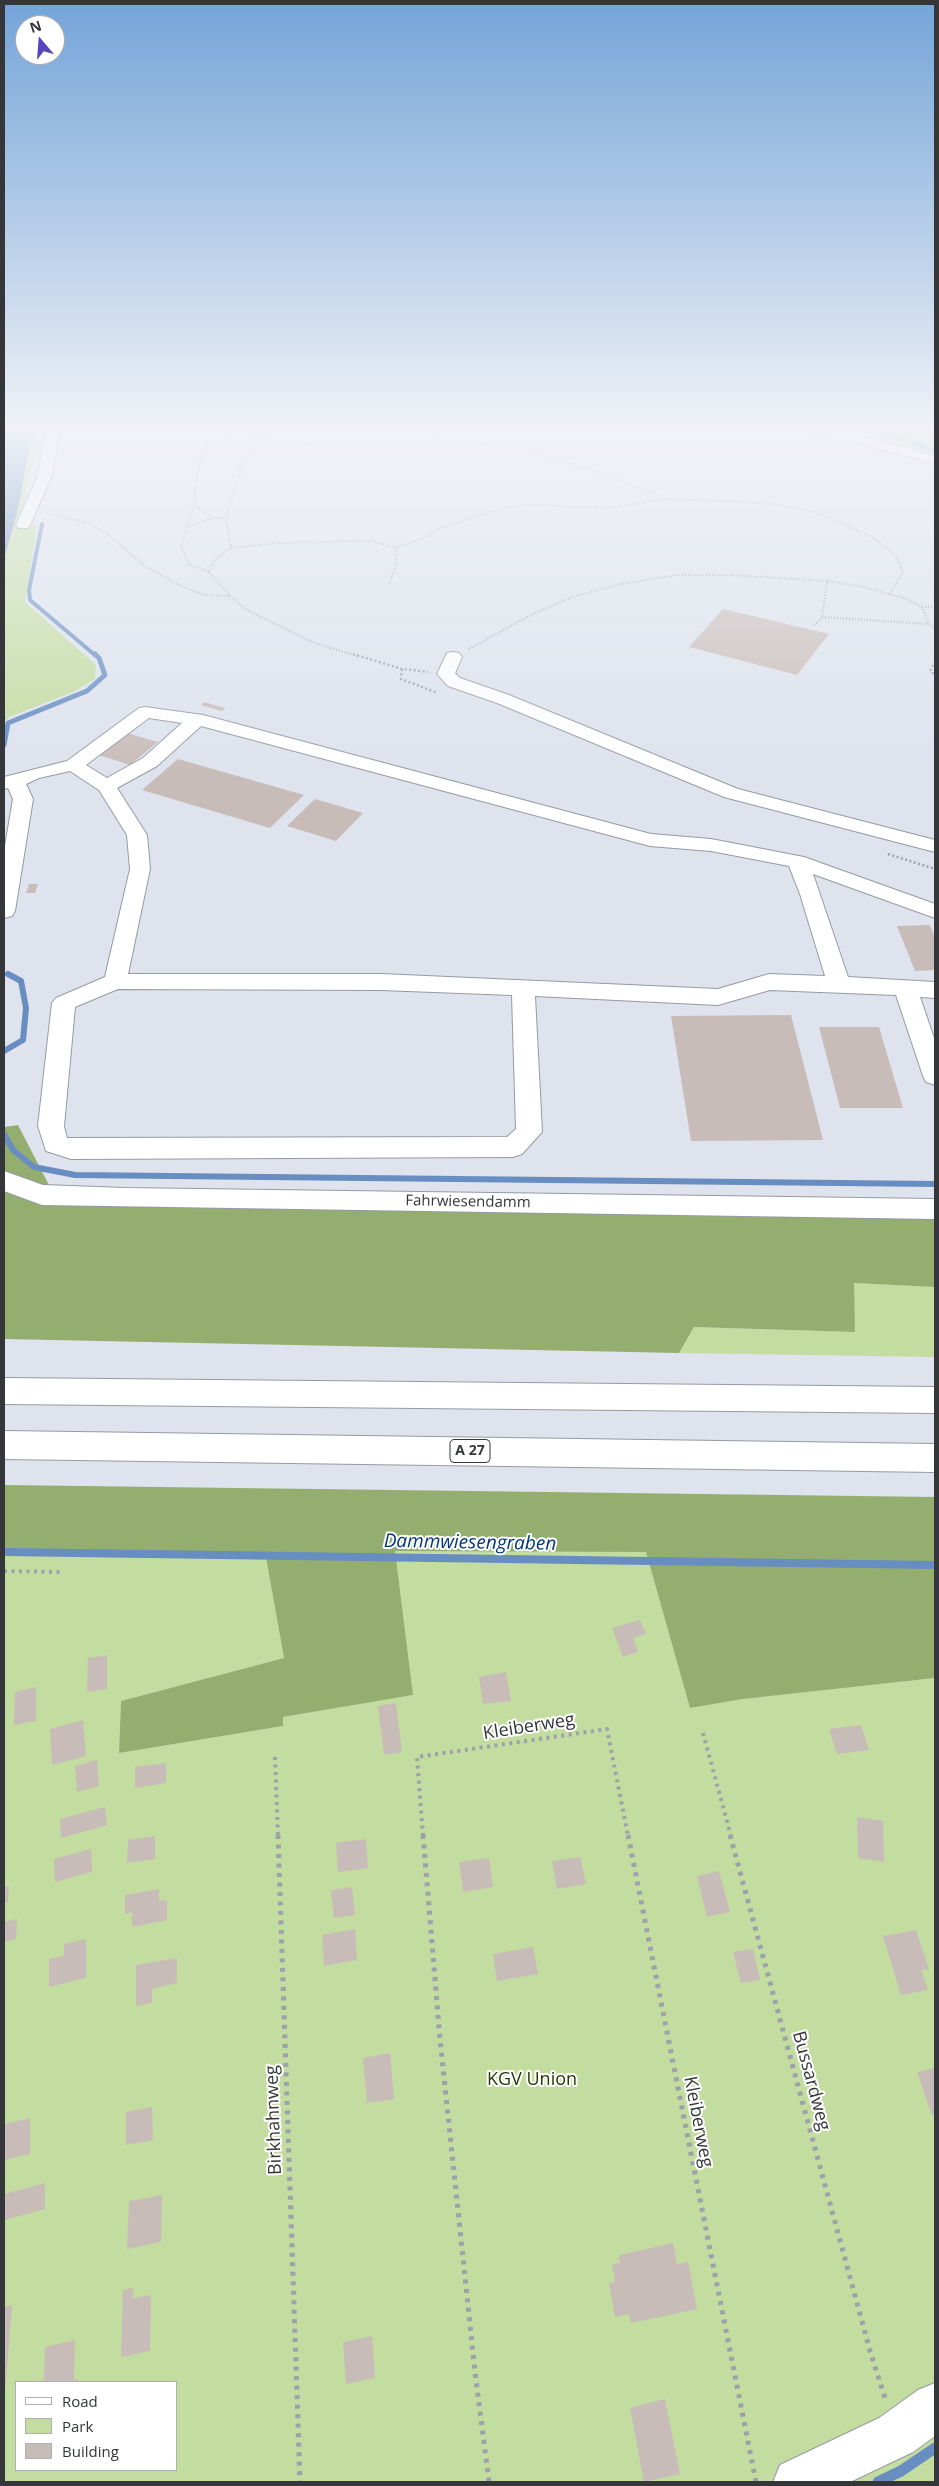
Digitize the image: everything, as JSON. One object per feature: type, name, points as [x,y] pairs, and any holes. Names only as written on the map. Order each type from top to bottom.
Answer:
[{"type":"main road","points":[[449,666],[454,682],[503,699],[731,793],[935,846]]},
{"type":"main road","points":[[4,911],[22,799],[9,782],[33,774],[73,765],[144,712],[197,719],[650,840],[711,845],[797,861],[935,911]]},
{"type":"main road","points":[[106,786],[150,762],[197,719]]},
{"type":"main road","points":[[73,765],[106,786],[137,835],[140,869],[115,981]]},
{"type":"main road","points":[[797,861],[811,894],[839,984]]},
{"type":"main road","points":[[523,988],[529,1132],[513,1146],[71,1149],[55,1144],[51,1126],[64,1004],[115,981],[381,982],[523,988],[718,998],[770,982],[935,990]]},
{"type":"main road","points":[[906,990],[935,1076]]},
{"type":"main road","name":"Fahrwiesendamm","points":[[4,1181],[42,1195],[935,1209]]},
{"type":"main road","points":[[4,1391],[160,1390],[935,1400]]},
{"type":"main road","name":"A 27","points":[[4,1445],[935,1458]]},
{"type":"main road","points":[[797,2482],[896,2435],[935,2407]]},
{"type":"path","points":[[119,544],[145,566],[180,586],[204,595],[230,596]]},
{"type":"path","points":[[182,544],[181,547],[189,564],[209,572],[230,596],[247,610],[312,642],[402,669],[449,666],[529,616],[572,597],[621,584],[678,575],[730,575],[827,582],[859,586],[890,594],[904,598],[922,607],[935,606]]},
{"type":"path","points":[[230,544],[231,548]]},
{"type":"path","points":[[209,572],[215,559],[231,548],[268,544]]},
{"type":"path","points":[[382,544],[395,548],[407,544]]},
{"type":"path","points":[[879,544],[896,556],[903,572],[890,594]]},
{"type":"path","points":[[389,585],[396,565],[395,548]]},
{"type":"path","points":[[813,627],[822,617],[827,582]]},
{"type":"path","points":[[922,607],[929,624],[935,629]]},
{"type":"path","points":[[822,617],[929,624]]},
{"type":"path","points":[[935,661],[930,671],[935,675]]},
{"type":"path","points":[[4,1571],[64,1572]]},
{"type":"path","name":"Kleiberweg","points":[[490,2482],[475,2372],[440,2039],[417,1757],[607,1729],[756,2482]]},
{"type":"path","name":"Bussardweg","points":[[703,1733],[867,2342],[896,2435]]},
{"type":"path","name":"Birkhahnweg","points":[[275,1757],[300,2482]]},
{"type":"green space","points":[[8,544],[34,544],[25,602],[96,665],[95,679],[73,692],[9,717],[4,722],[4,560]]},
{"type":"green space","points":[[18,1125],[50,1187],[935,1199],[935,1287],[854,1283],[855,1332],[694,1327],[679,1353],[4,1339],[4,1127]]},
{"type":"green space","points":[[853,1283],[935,1287],[935,1357],[679,1353],[694,1327],[855,1332]]},
{"type":"green space","points":[[4,1485],[935,1497],[935,1678],[743,1699],[690,1708],[646,1552],[395,1551],[413,1695],[283,1717],[283,1726],[119,1753],[121,1701],[284,1658],[265,1552],[4,1554]]},
{"type":"green space","name":"KGV Union","points":[[394,1551],[646,1552],[690,1708],[743,1699],[935,1678],[935,2482],[4,2482],[4,1554],[265,1552],[284,1658],[121,1701],[119,1753],[283,1726],[283,1717],[413,1695]]},
{"type":"water","points":[[4,544],[8,544],[4,560]]},
{"type":"building","points":[[723,609],[829,634],[797,675],[689,647]]},
{"type":"building","points":[[204,702],[225,708],[222,711],[201,705]]},
{"type":"building","points":[[127,733],[158,742],[130,765],[99,755]]},
{"type":"building","points":[[178,759],[304,795],[270,828],[142,790]]},
{"type":"building","points":[[315,799],[363,813],[336,841],[287,826]]},
{"type":"building","points":[[29,884],[38,884],[35,893],[26,893]]},
{"type":"building","points":[[930,925],[935,938],[935,970],[915,971],[897,926]]},
{"type":"building","points":[[791,1015],[823,1140],[691,1141],[671,1016]]},
{"type":"building","points":[[819,1027],[879,1027],[903,1108],[840,1108]]},
{"type":"building","points":[[640,1620],[646,1634],[633,1638],[638,1652],[623,1657],[612,1628]]},
{"type":"building","points":[[107,1655],[107,1689],[87,1692],[88,1658]]},
{"type":"building","points":[[506,1672],[511,1701],[483,1704],[479,1677]]},
{"type":"building","points":[[36,1687],[36,1721],[14,1725],[15,1692]]},
{"type":"building","points":[[396,1703],[402,1752],[384,1755],[378,1706]]},
{"type":"building","points":[[83,1720],[86,1756],[52,1765],[50,1729]]},
{"type":"building","points":[[861,1725],[869,1750],[837,1754],[829,1729]]},
{"type":"building","points":[[97,1760],[99,1786],[77,1792],[75,1766]]},
{"type":"building","points":[[166,1763],[166,1783],[135,1788],[135,1767]]},
{"type":"building","points":[[105,1807],[107,1825],[61,1838],[60,1819]]},
{"type":"building","points":[[857,1817],[883,1821],[884,1862],[858,1858]]},
{"type":"building","points":[[155,1836],[155,1859],[127,1863],[128,1840]]},
{"type":"building","points":[[366,1839],[368,1868],[338,1872],[336,1843]]},
{"type":"building","points":[[91,1849],[92,1872],[55,1882],[54,1859]]},
{"type":"building","points":[[580,1857],[586,1884],[557,1889],[552,1861]]},
{"type":"building","points":[[489,1858],[493,1887],[463,1892],[459,1862]]},
{"type":"building","points":[[719,1871],[730,1912],[707,1917],[697,1876]]},
{"type":"building","points":[[9,1886],[8,1902],[4,1903],[4,1887]]},
{"type":"building","points":[[352,1887],[355,1915],[334,1918],[331,1890]]},
{"type":"building","points":[[159,1889],[159,1901],[167,1900],[167,1920],[132,1927],[132,1912],[125,1914],[125,1895]]},
{"type":"building","points":[[17,1919],[16,1939],[4,1942],[4,1922]]},
{"type":"building","points":[[355,1929],[357,1960],[324,1966],[322,1935]]},
{"type":"building","points":[[916,1930],[929,1969],[921,1970],[928,1990],[901,1995],[883,1936]]},
{"type":"building","points":[[86,1939],[86,1978],[49,1987],[49,1959],[64,1956],[64,1944]]},
{"type":"building","points":[[533,1947],[538,1974],[497,1981],[493,1954]]},
{"type":"building","points":[[753,1949],[760,1980],[741,1983],[733,1952]]},
{"type":"building","points":[[177,1958],[177,1983],[152,1989],[152,2003],[136,2006],[136,1965]]},
{"type":"building","points":[[390,2053],[394,2099],[367,2103],[363,2058]]},
{"type":"building","points":[[935,2068],[935,2114],[932,2115],[917,2072]]},
{"type":"building","points":[[152,2107],[153,2140],[126,2145],[126,2112]]},
{"type":"building","points":[[30,2118],[30,2154],[4,2160],[4,2124]]},
{"type":"building","points":[[45,2183],[45,2209],[4,2220],[4,2194]]},
{"type":"building","points":[[162,2195],[161,2242],[127,2249],[129,2201]]},
{"type":"building","points":[[673,2243],[677,2264],[688,2262],[697,2309],[631,2323],[629,2314],[615,2317],[609,2283],[615,2282],[612,2264],[620,2263],[619,2255]]},
{"type":"building","points":[[133,2288],[133,2298],[151,2295],[150,2351],[121,2357],[123,2290]]},
{"type":"building","points":[[12,2305],[5,2393],[4,2393],[4,2307]]},
{"type":"building","points":[[372,2336],[375,2378],[346,2384],[343,2342]]},
{"type":"building","points":[[75,2340],[74,2380],[78,2379],[78,2381],[41,2381],[44,2380],[45,2347]]},
{"type":"building","points":[[665,2399],[680,2474],[644,2482],[630,2408]]},
{"type":"waterway","points":[[38,544],[29,590],[30,600],[96,656]]},
{"type":"waterway","points":[[4,745],[8,723],[87,691],[105,675],[99,658],[95,654]]},
{"type":"waterway","points":[[4,1051],[23,1040],[26,1008],[21,981],[8,974]]},
{"type":"waterway","points":[[4,1134],[13,1150],[34,1167],[75,1175],[935,1184]]},
{"type":"waterway","name":"Dammwiesengraben","points":[[4,1552],[935,1565]]},
{"type":"waterway","points":[[878,2482],[901,2471],[935,2448]]}]
